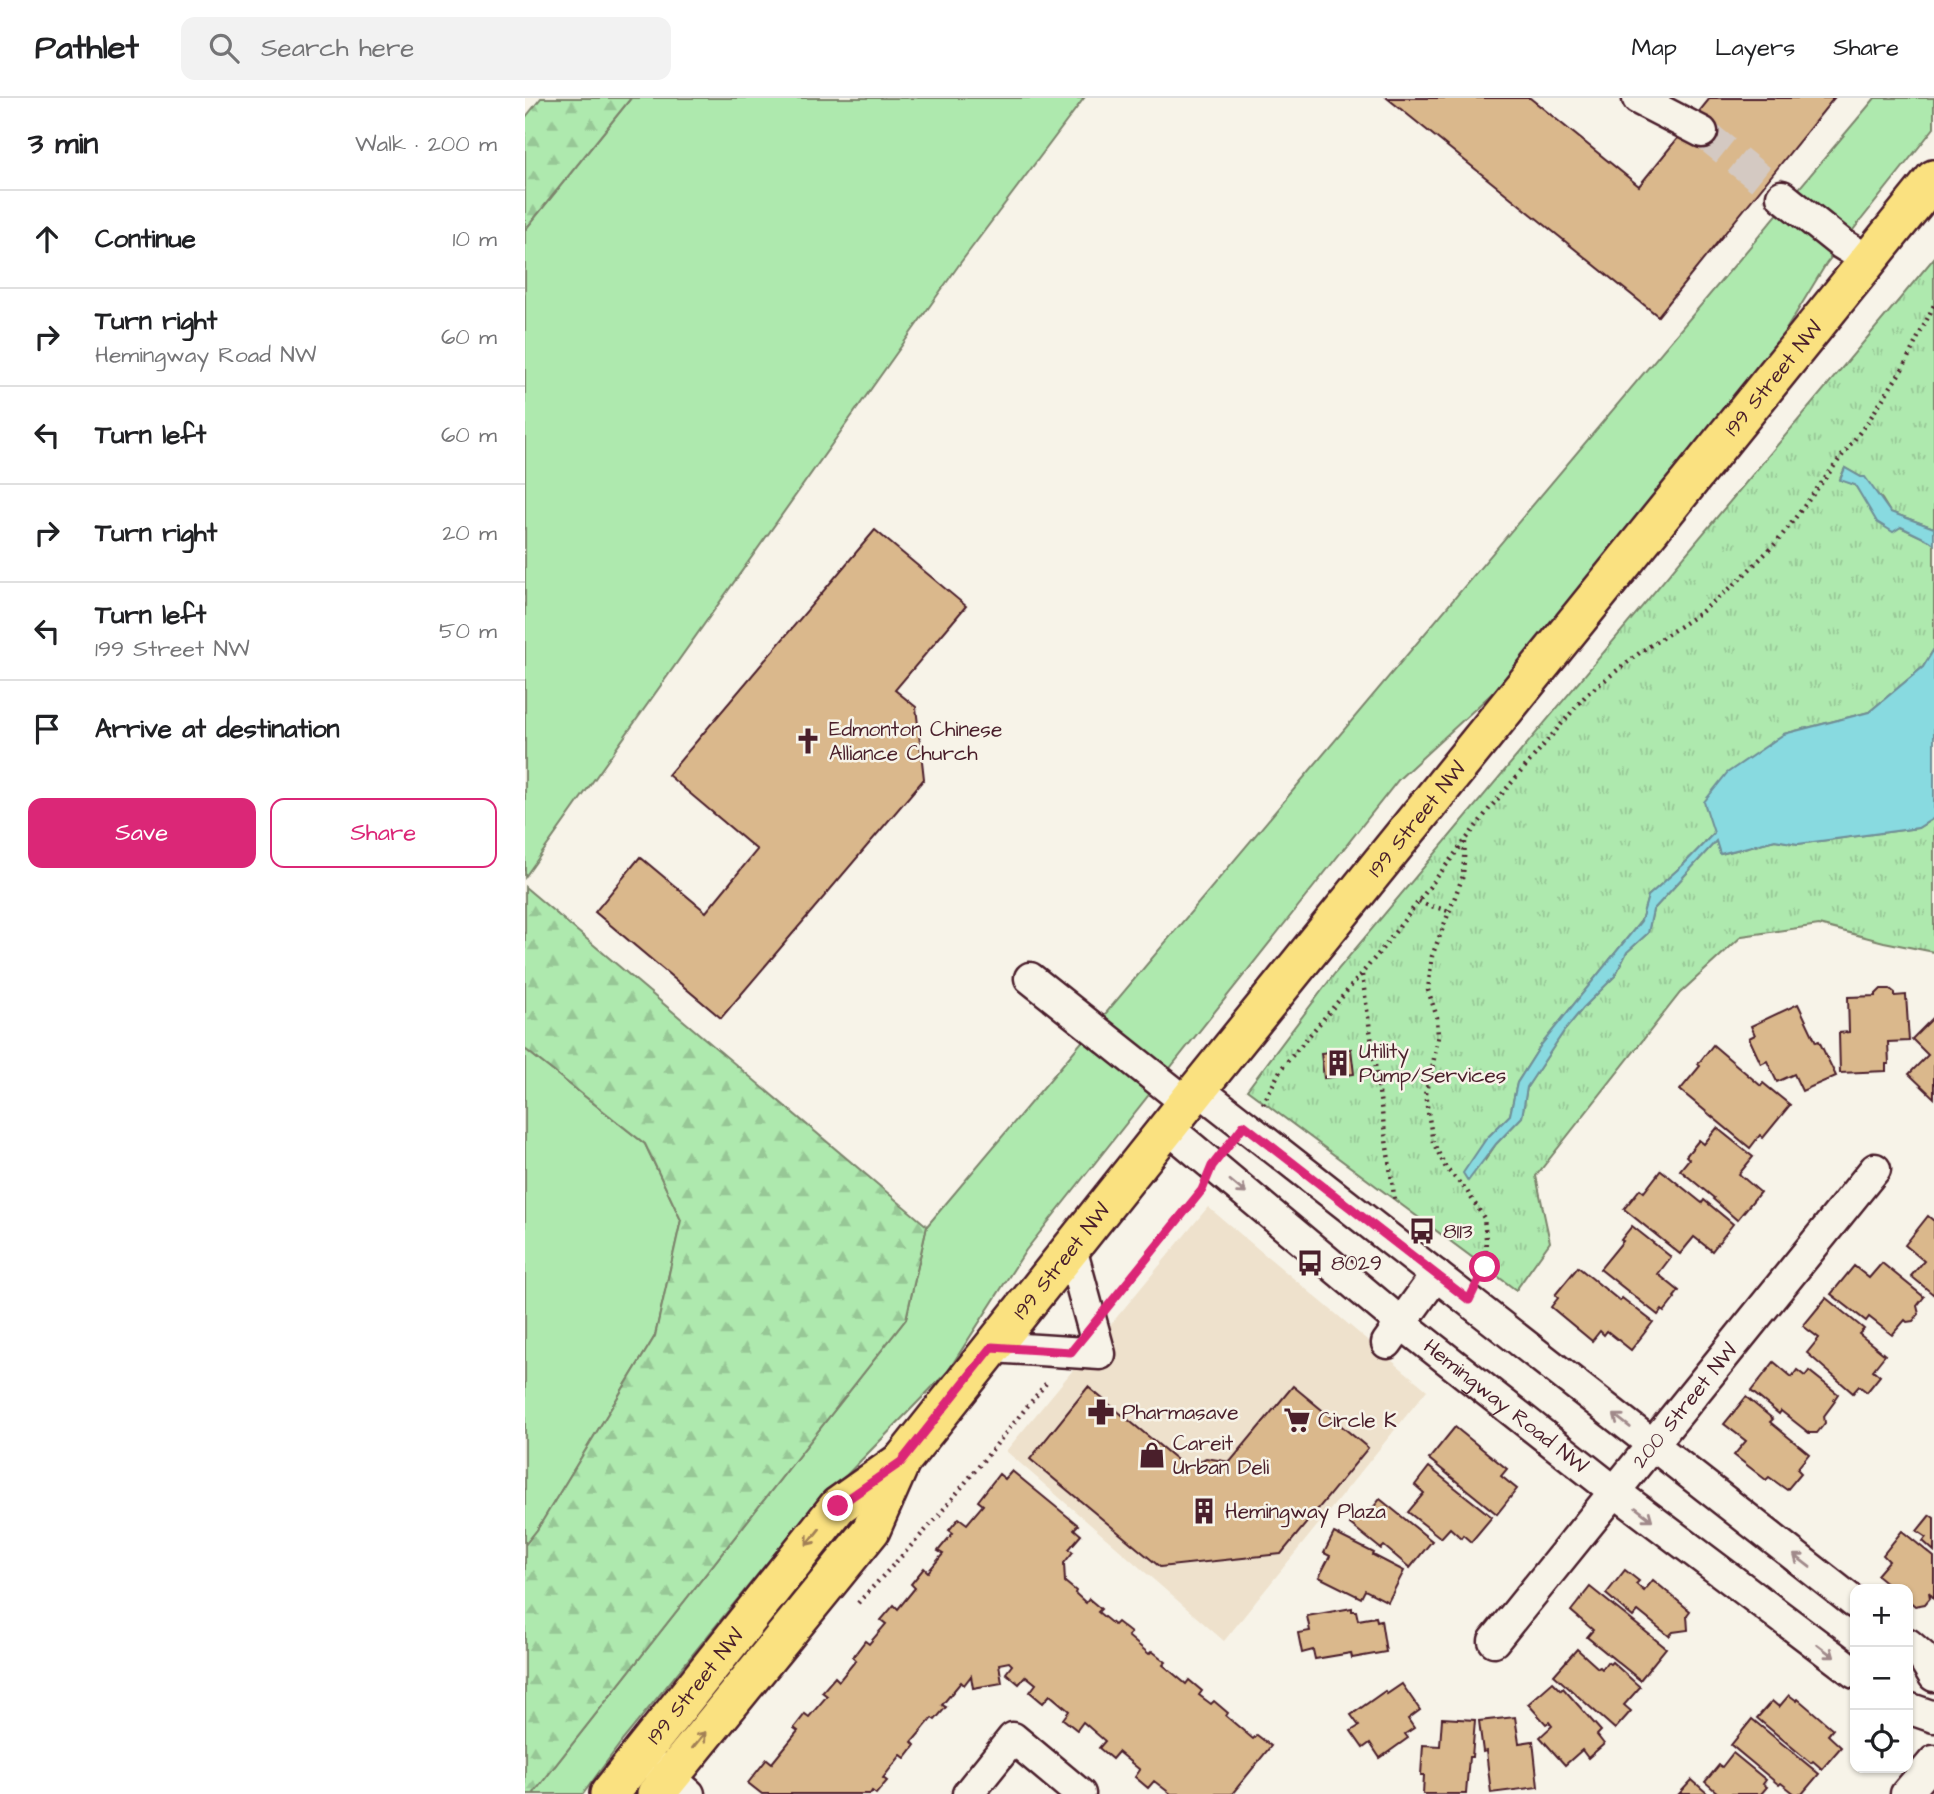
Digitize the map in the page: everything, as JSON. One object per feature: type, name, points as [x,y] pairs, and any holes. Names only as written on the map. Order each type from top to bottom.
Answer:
[{"type":"main road","name":"199 Street NW","points":[[671,1788],[871,1530],[901,1462],[1184,1106],[1934,179]]},
{"type":"main road","name":"199 Street NW","points":[[609,1794],[838,1506],[901,1462]]},
{"type":"street","points":[[1638,99],[1702,132]]},
{"type":"street","points":[[1782,196],[1842,244],[1868,260]]},
{"type":"street","points":[[1030,978],[1184,1106],[1244,1125],[1850,1599]]},
{"type":"street","name":"Hemingway Road NW","points":[[1184,1106],[1212,1166],[1394,1333],[1614,1491],[1850,1669]]},
{"type":"street","name":"200 Street NW","points":[[1494,1641],[1875,1169]]},
{"type":"street","points":[[992,1347],[1100,1354],[1071,1248]]},
{"type":"street","points":[[1394,1333],[1436,1275]]},
{"type":"street","points":[[1912,1647],[1922,1656],[1934,1676]]},
{"type":"street","points":[[1913,1709],[1934,1717]]},
{"type":"street","points":[[968,1794],[1013,1738],[1074,1792]]},
{"type":"street","points":[[641,1754],[671,1788]]},
{"type":"street","points":[[1906,1794],[1934,1761]]},
{"type":"path","points":[[1244,1125],[1265,1102],[1281,1069],[1362,974],[1540,747],[1587,694],[1642,650],[1700,614],[1777,542],[1869,420],[1903,368],[1934,305]]},
{"type":"path","points":[[1465,841],[1463,876],[1432,956],[1428,990],[1437,1017],[1438,1037],[1425,1094],[1433,1142],[1446,1168],[1467,1191],[1484,1218],[1485,1267],[1469,1300]]},
{"type":"path","points":[[1419,901],[1450,911]]},
{"type":"path","points":[[1362,974],[1395,1202]]},
{"type":"path","points":[[1093,1325],[1202,1190],[1212,1166]]},
{"type":"path","points":[[851,1611],[935,1520],[1071,1352]]},
{"type":"shaded area","name":"Hemingway Plaza","points":[[1208,1207],[1427,1390],[1224,1641],[1006,1451]]},
{"type":"green space","points":[[541,98],[631,98],[525,230],[525,118]]},
{"type":"green space","points":[[631,98],[1084,98],[961,262],[525,877],[525,230]]},
{"type":"green space","points":[[1875,98],[1934,98],[1934,128],[1826,264],[1784,333],[1734,403],[1513,674],[1399,779],[1026,1250],[948,1371],[797,1526],[622,1741],[583,1794],[533,1794],[906,1319],[927,1226]]},
{"type":"green space","points":[[1934,258],[1934,528],[1890,512],[1882,499],[1861,477],[1845,468],[1840,479],[1855,485],[1864,499],[1900,527],[1934,544],[1934,649],[1923,667],[1869,712],[1784,734],[1714,833],[1648,896],[1641,921],[1541,1045],[1517,1083],[1510,1115],[1486,1139],[1486,1159],[1496,1144],[1522,1117],[1527,1087],[1564,1031],[1615,976],[1627,952],[1648,933],[1653,910],[1716,841],[1721,854],[1775,840],[1798,844],[1918,828],[1934,818],[1934,952],[1819,925],[1742,936],[1680,993],[1536,1176],[1550,1242],[1516,1290],[1247,1090],[1335,973]]},
{"type":"green space","points":[[525,887],[927,1226],[906,1319],[533,1794],[525,1794],[525,1545],[537,1530],[655,1336],[681,1220],[645,1144],[525,1049]]},
{"type":"green space","points":[[525,1049],[645,1144],[681,1220],[655,1336],[537,1530],[525,1545]]},
{"type":"water","points":[[1845,468],[1865,477],[1890,512],[1934,528],[1934,544],[1901,527],[1893,532],[1877,522],[1855,485],[1840,480]]},
{"type":"water","points":[[1934,649],[1934,818],[1918,828],[1798,844],[1775,840],[1720,854],[1716,841],[1653,910],[1648,933],[1627,952],[1615,976],[1564,1031],[1527,1087],[1522,1117],[1496,1144],[1468,1181],[1463,1173],[1486,1139],[1510,1115],[1517,1083],[1541,1045],[1641,921],[1648,896],[1714,833],[1704,802],[1727,773],[1784,734],[1869,712],[1923,667]]},
{"type":"building","points":[[1387,98],[1530,98],[1639,186],[1710,98],[1834,98],[1658,316]]},
{"type":"building","name":"Edmonton Chinese Alliance Church","points":[[875,530],[966,606],[895,690],[916,707],[924,779],[721,1018],[595,912],[640,857],[706,912],[757,850],[668,775]]},
{"type":"building","points":[[1881,989],[1890,989],[1895,996],[1906,995],[1909,1041],[1888,1042],[1889,1064],[1886,1064],[1886,1071],[1840,1073],[1839,1033],[1849,1032],[1848,997],[1876,996]]},
{"type":"building","points":[[1798,1004],[1836,1076],[1802,1091],[1794,1074],[1777,1082],[1767,1061],[1761,1064],[1749,1038],[1755,1035],[1751,1026]]},
{"type":"building","points":[[1934,1017],[1934,1098],[1909,1074],[1928,1055],[1912,1039]]},
{"type":"building","points":[[1713,1045],[1761,1086],[1763,1083],[1790,1105],[1763,1138],[1760,1135],[1750,1148],[1680,1090]]},
{"type":"building","name":"Utility Pump/Services","points":[[1351,1049],[1354,1074],[1324,1078],[1321,1053]]},
{"type":"building","points":[[1717,1128],[1753,1157],[1739,1174],[1760,1192],[1737,1220],[1680,1170],[1689,1159],[1686,1156],[1699,1140],[1704,1144]]},
{"type":"building","points":[[1661,1170],[1733,1224],[1712,1251],[1694,1237],[1680,1254],[1624,1209],[1640,1189],[1644,1192]]},
{"type":"building","points":[[1928,1216],[1934,1221],[1934,1295],[1911,1276],[1924,1261],[1905,1245]]},
{"type":"building","points":[[1632,1226],[1671,1257],[1658,1274],[1679,1291],[1664,1312],[1662,1310],[1658,1315],[1600,1269]]},
{"type":"building","points":[[1882,1263],[1924,1297],[1917,1306],[1919,1314],[1913,1321],[1905,1320],[1892,1335],[1869,1317],[1866,1321],[1831,1294],[1854,1266],[1869,1278]]},
{"type":"building","points":[[1578,1267],[1620,1301],[1622,1298],[1653,1322],[1631,1350],[1607,1331],[1604,1335],[1600,1331],[1592,1341],[1551,1307],[1558,1298],[1555,1295]]},
{"type":"building","points":[[1826,1298],[1864,1329],[1859,1334],[1885,1355],[1873,1370],[1880,1376],[1867,1392],[1859,1386],[1853,1393],[1807,1353],[1819,1338],[1803,1326]]},
{"type":"building","points":[[1774,1362],[1792,1377],[1797,1370],[1805,1376],[1809,1371],[1838,1394],[1824,1416],[1825,1423],[1817,1433],[1809,1433],[1781,1411],[1779,1414],[1751,1391]]},
{"type":"building","name":"Hemingway Plaza","points":[[1293,1386],[1368,1448],[1281,1554],[1160,1567],[1030,1459],[1088,1387],[1187,1468],[1206,1458],[1230,1462]]},
{"type":"building","points":[[1746,1397],[1773,1419],[1770,1422],[1809,1454],[1797,1469],[1801,1473],[1787,1490],[1769,1477],[1766,1480],[1734,1455],[1746,1441],[1724,1424]]},
{"type":"building","points":[[1455,1427],[1507,1469],[1501,1476],[1517,1489],[1497,1514],[1429,1459]]},
{"type":"building","points":[[1429,1467],[1492,1517],[1471,1542],[1463,1535],[1461,1538],[1450,1528],[1441,1538],[1408,1512],[1424,1493],[1415,1485]]},
{"type":"building","points":[[1012,1471],[1078,1525],[1074,1529],[1081,1535],[1069,1549],[1073,1552],[1064,1563],[1065,1582],[1075,1593],[1086,1603],[1089,1599],[1101,1609],[1098,1612],[1114,1625],[1117,1622],[1131,1633],[1128,1636],[1149,1654],[1152,1651],[1166,1662],[1163,1665],[1186,1684],[1189,1680],[1202,1691],[1199,1695],[1211,1704],[1214,1701],[1228,1713],[1226,1716],[1253,1739],[1257,1735],[1271,1746],[1232,1794],[1171,1794],[1154,1781],[1148,1788],[1135,1777],[1140,1770],[1118,1752],[1112,1759],[1099,1748],[1105,1741],[1083,1722],[1077,1730],[1063,1719],[1069,1711],[1050,1695],[1043,1703],[1030,1692],[1036,1684],[1026,1676],[1019,1684],[1006,1673],[1012,1665],[1009,1662],[999,1664],[1002,1683],[973,1688],[971,1676],[964,1685],[961,1682],[942,1705],[946,1707],[935,1720],[932,1718],[912,1742],[915,1745],[905,1758],[901,1755],[883,1778],[887,1781],[876,1794],[872,1791],[870,1794],[762,1794],[748,1783],[767,1759],[772,1763],[798,1731],[794,1728],[805,1714],[809,1717],[827,1696],[822,1692],[835,1677],[839,1681],[856,1660],[853,1657],[865,1641],[869,1644],[886,1624],[881,1620],[894,1605],[898,1609],[915,1588],[911,1584],[924,1568],[928,1572],[943,1554],[938,1551],[953,1533],[949,1530],[959,1518],[967,1524],[983,1505],[978,1501],[999,1474],[1005,1479]]},
{"type":"building","points":[[1380,1499],[1432,1541],[1410,1568],[1384,1546],[1381,1549],[1350,1524],[1362,1509],[1368,1514]]},
{"type":"building","points":[[1930,1515],[1934,1518],[1934,1551],[1923,1541],[1926,1537],[1917,1531]]},
{"type":"building","points":[[1902,1531],[1934,1557],[1934,1599],[1929,1592],[1930,1598],[1925,1604],[1915,1606],[1913,1584],[1888,1584],[1877,1575],[1889,1561],[1883,1555]]},
{"type":"building","points":[[1334,1533],[1404,1571],[1388,1602],[1365,1590],[1361,1598],[1319,1577],[1330,1556],[1324,1553]]},
{"type":"building","points":[[1625,1570],[1639,1581],[1636,1584],[1644,1591],[1653,1580],[1690,1611],[1687,1615],[1688,1630],[1673,1632],[1669,1636],[1638,1611],[1633,1617],[1606,1594]]},
{"type":"building","points":[[1590,1587],[1666,1648],[1640,1680],[1587,1637],[1593,1630],[1571,1611]]},
{"type":"building","points":[[1352,1608],[1352,1611],[1356,1611],[1358,1620],[1376,1617],[1377,1621],[1381,1620],[1386,1652],[1352,1658],[1351,1653],[1315,1659],[1313,1650],[1302,1653],[1298,1633],[1310,1631],[1307,1616]]},
{"type":"building","points":[[1577,1649],[1598,1668],[1602,1669],[1607,1662],[1612,1662],[1640,1687],[1624,1705],[1631,1711],[1615,1729],[1554,1675]]},
{"type":"building","points":[[1553,1682],[1561,1690],[1563,1688],[1601,1731],[1597,1735],[1604,1744],[1588,1758],[1582,1750],[1565,1765],[1540,1737],[1552,1726],[1549,1722],[1546,1724],[1528,1704]]},
{"type":"building","points":[[1402,1684],[1420,1710],[1408,1719],[1414,1728],[1405,1734],[1408,1738],[1380,1758],[1370,1743],[1363,1748],[1351,1731],[1359,1726],[1351,1715],[1385,1691],[1387,1694]]},
{"type":"building","points":[[1789,1695],[1797,1701],[1798,1699],[1833,1729],[1828,1735],[1841,1747],[1822,1769],[1757,1718],[1772,1701],[1779,1707]]},
{"type":"building","points":[[1515,1717],[1519,1743],[1533,1741],[1538,1787],[1491,1793],[1479,1721]]},
{"type":"building","points":[[1442,1718],[1475,1720],[1466,1794],[1423,1794],[1423,1745],[1440,1746]]},
{"type":"building","points":[[1752,1719],[1819,1774],[1802,1794],[1795,1794],[1781,1783],[1779,1785],[1731,1745]]},
{"type":"building","points":[[1733,1753],[1766,1780],[1763,1784],[1767,1787],[1761,1794],[1719,1794],[1705,1782]]},
{"type":"building","points":[[1692,1780],[1708,1794],[1679,1794]]},
{"type":"tunnel","points":[[1702,132],[1782,196]]},
{"type":"place","name":"Edmonton Chinese Alliance Church","points":[[808,741]]},
{"type":"place","name":"Utility Pump/Services","points":[[1338,1063]]},
{"type":"place","name":"8113","points":[[1422,1231]]},
{"type":"place","name":"8029","points":[[1310,1263]]},
{"type":"place","name":"Pharmasave","points":[[1101,1412]]},
{"type":"place","name":"Circle K","points":[[1297,1420]]},
{"type":"place","name":"Careit Urban Deli","points":[[1152,1455]]},
{"type":"place","name":"Hemingway Plaza","points":[[1204,1511]]},
{"type":"route","points":[[838,1506],[901,1462],[992,1347],[1071,1352],[1202,1190],[1212,1166],[1244,1125],[1469,1300],[1485,1267]]}]
